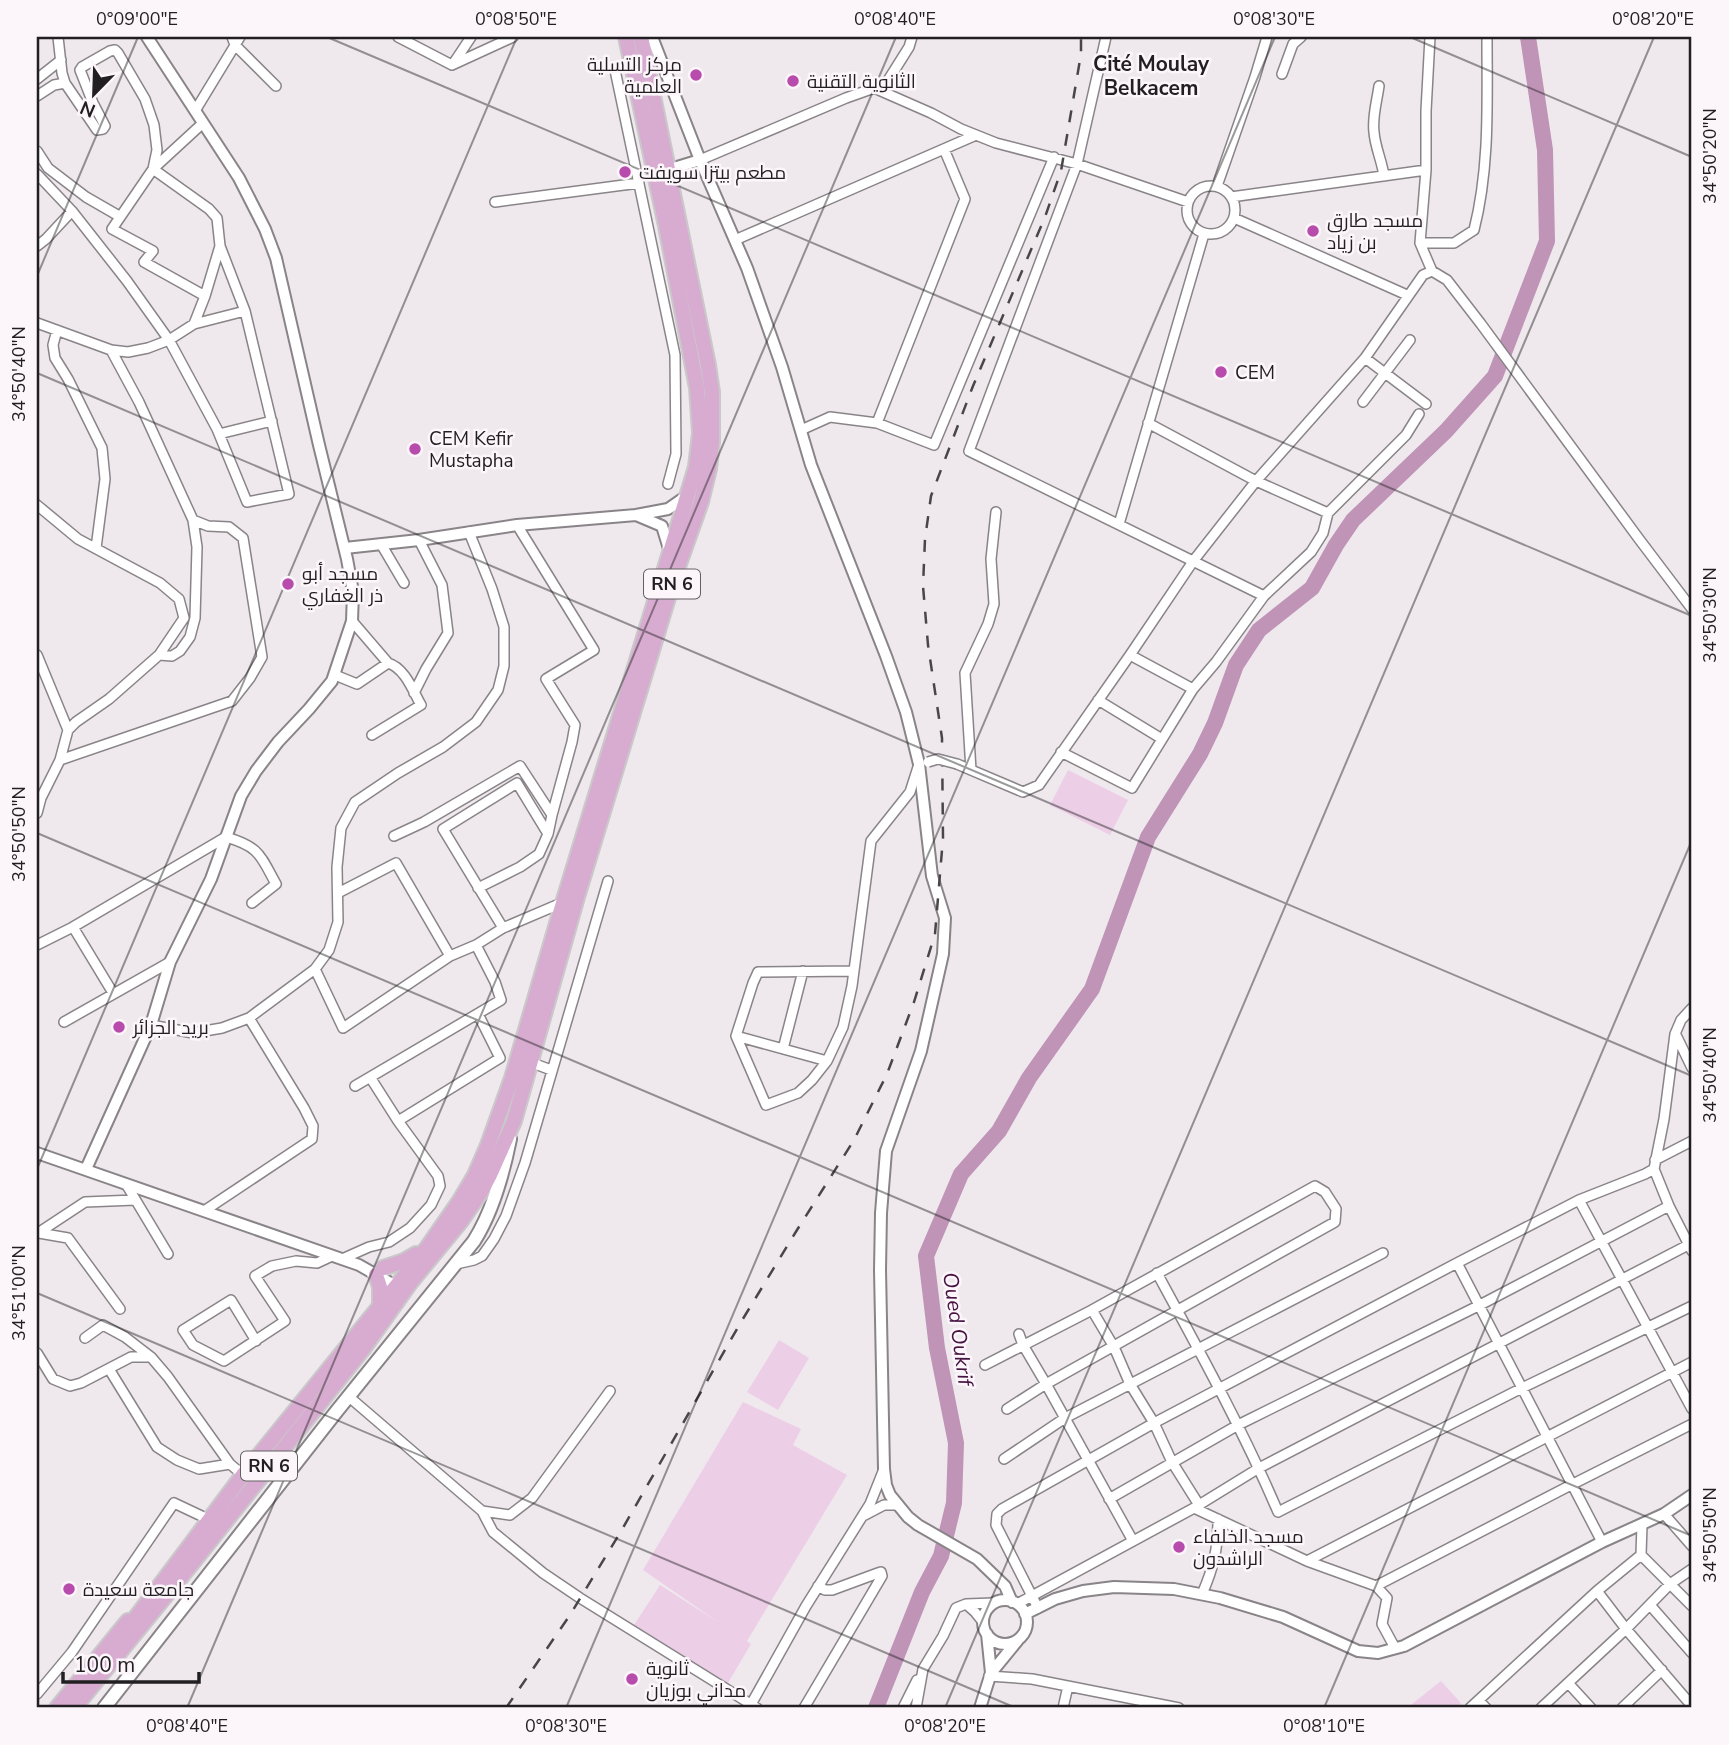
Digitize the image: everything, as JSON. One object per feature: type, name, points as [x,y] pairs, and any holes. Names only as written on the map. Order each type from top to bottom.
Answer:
[{"type":"main road","name":"RN 6","points":[[65,1708],[363,1349],[482,1160],[512,1078],[674,578],[700,433],[697,388],[626,37]]},
{"type":"main road","name":"RN 6","points":[[81,1708],[161,1606],[210,1520],[243,1475],[380,1305],[461,1221],[481,1192],[514,1121],[569,907],[670,553],[683,526],[701,502],[709,469],[713,419],[708,365],[641,37]]},
{"type":"main road","points":[[104,1708],[480,1232],[490,1210],[514,1121]]},
{"type":"main road","points":[[458,1202],[465,1252]]},
{"type":"main road","points":[[380,1305],[379,1272],[426,1248]]},
{"type":"main road","name":"RN 6","points":[[57,1708],[184,1564]]},
{"type":"main road","name":"RN 6","points":[[74,1708],[184,1564]]},
{"type":"street","points":[[58,37],[65,83],[97,131],[105,126],[80,70],[110,51],[115,50],[118,53],[145,99],[154,125],[158,150],[153,169]]},
{"type":"street","points":[[86,1169],[151,1025],[170,962],[211,879],[241,796],[278,742],[332,681],[352,621],[352,592],[345,548],[276,258],[265,229],[239,178],[148,37]]},
{"type":"street","points":[[398,37],[412,40],[452,65]]},
{"type":"street","points":[[452,65],[471,37]]},
{"type":"street","points":[[452,65],[513,37]]},
{"type":"street","points":[[652,37],[700,160],[747,268],[782,367],[811,465],[886,656],[924,763],[932,876],[945,918],[943,954],[921,1051],[886,1151],[880,1270],[884,1469],[886,1485],[898,1505],[918,1525],[976,1559],[1005,1586],[1014,1603],[1025,1614],[1025,1630],[990,1675],[980,1708]]},
{"type":"street","points":[[882,90],[909,47],[912,37]]},
{"type":"street","points":[[1106,37],[1077,164],[969,451],[1264,596]]},
{"type":"street","points":[[1217,186],[1267,37]]},
{"type":"street","points":[[1282,74],[1293,44],[1301,37]]},
{"type":"street","points":[[1430,37],[1426,170],[1420,243],[1432,271],[1447,280],[1481,324],[1692,609]]},
{"type":"street","points":[[1420,243],[1454,243],[1474,230],[1481,203],[1486,138],[1488,37]]},
{"type":"street","points":[[195,111],[236,39],[276,86]]},
{"type":"street","points":[[37,79],[61,60]]},
{"type":"street","points":[[615,70],[675,355],[676,454],[668,484]]},
{"type":"street","points":[[37,96],[54,85],[65,83]]},
{"type":"street","points":[[618,86],[635,83]]},
{"type":"street","points":[[1379,86],[1373,128],[1384,176]]},
{"type":"street","points":[[655,175],[700,160],[874,88],[996,143],[1077,164],[1188,202]]},
{"type":"street","points":[[203,123],[153,169],[111,229],[153,251],[144,262],[205,296]]},
{"type":"street","points":[[734,240],[976,135]]},
{"type":"street","points":[[877,423],[965,199],[944,149]]},
{"type":"street","points":[[37,151],[48,167],[86,197],[119,216]]},
{"type":"street","points":[[801,430],[830,417],[877,423],[934,445],[1054,157]]},
{"type":"street","points":[[37,174],[72,211],[169,340],[219,434],[247,502],[289,494],[245,311],[220,246],[217,218],[209,209],[153,169]]},
{"type":"street","points":[[1231,197],[1426,170]]},
{"type":"street","points":[[495,202],[639,183]]},
{"type":"street","points":[[1217,186],[1227,191],[1231,197],[1234,203],[1234,218],[1231,225],[1219,233],[1204,233],[1187,218],[1188,202],[1198,189],[1217,186]]},
{"type":"street","points":[[37,246],[72,211]]},
{"type":"street","points":[[1234,218],[1407,295]]},
{"type":"street","points":[[1119,524],[1204,233]]},
{"type":"street","points":[[194,324],[220,246]]},
{"type":"street","points":[[853,971],[758,972],[736,1036],[766,1105],[798,1093],[812,1080],[827,1061],[843,1027],[852,986],[871,841],[910,792],[924,763],[938,759],[957,764],[1023,792],[1039,785],[1194,560],[1256,481],[1365,358],[1423,275],[1432,271]]},
{"type":"street","points":[[37,323],[111,350],[128,352],[169,340],[194,324],[245,311]]},
{"type":"street","points":[[57,330],[53,345],[55,358],[103,448],[105,479],[96,548]]},
{"type":"street","points":[[1363,402],[1410,340]]},
{"type":"street","points":[[111,350],[139,402],[193,520],[197,547],[195,618],[190,637],[180,650],[172,656],[159,655]]},
{"type":"street","points":[[1365,358],[1426,404]]},
{"type":"street","points":[[1061,752],[1132,788],[1193,689],[1264,596],[1311,552],[1323,533],[1328,513],[1406,435],[1419,414]]},
{"type":"street","points":[[219,434],[272,421]]},
{"type":"street","points":[[1148,423],[1256,481],[1328,513]]},
{"type":"street","points":[[345,548],[517,525],[636,515],[668,509],[688,495]]},
{"type":"street","points":[[37,505],[78,539],[160,583],[179,598],[184,618],[159,655],[109,699],[68,730],[60,760],[41,798],[37,813]]},
{"type":"street","points":[[668,509],[683,526]]},
{"type":"street","points":[[971,770],[965,673],[988,624],[994,604],[991,559],[996,512]]},
{"type":"street","points":[[636,515],[662,526],[683,526]]},
{"type":"street","points":[[60,760],[232,701],[262,657],[243,538],[229,527],[208,526],[193,520]]},
{"type":"street","points":[[478,888],[520,867],[539,854],[548,834],[575,725],[546,679],[594,650],[517,525]]},
{"type":"street","points":[[662,526],[670,553]]},
{"type":"street","points":[[151,1025],[193,1033],[222,1028],[248,1018],[314,969],[329,950],[338,922],[337,867],[341,828],[355,802],[443,747],[476,722],[498,690],[504,666],[504,627],[469,532]]},
{"type":"street","points":[[414,693],[448,633],[442,585],[419,540]]},
{"type":"street","points":[[381,544],[404,583]]},
{"type":"street","points":[[352,621],[388,663],[396,665],[421,705],[372,735]]},
{"type":"street","points":[[37,655],[68,730]]},
{"type":"street","points":[[1130,655],[1193,689]]},
{"type":"street","points":[[335,675],[357,684],[388,663]]},
{"type":"street","points":[[1098,699],[1162,738]]},
{"type":"street","points":[[394,836],[424,822],[520,766],[552,815]]},
{"type":"street","points":[[503,928],[443,829],[517,783],[548,834]]},
{"type":"street","points":[[37,946],[226,837],[241,841],[257,851],[276,884],[252,903]]},
{"type":"street","points":[[338,893],[396,863],[450,956]]},
{"type":"street","points":[[454,1265],[482,1256],[506,1216],[525,1163],[608,881]]},
{"type":"street","points":[[314,969],[343,1028],[450,956],[476,945],[503,928],[569,907]]},
{"type":"street","points":[[73,927],[113,993]]},
{"type":"street","points":[[355,1086],[502,1000],[476,945]]},
{"type":"street","points":[[64,1022],[170,962]]},
{"type":"street","points":[[783,1049],[803,971]]},
{"type":"street","points":[[903,1708],[959,1605],[1014,1603],[1032,1596],[1197,1507],[1259,1468],[1621,1279],[1691,1246],[1669,1206],[1654,1165],[1664,1119],[1675,1034],[1681,1020],[1692,1008]]},
{"type":"street","points":[[398,1121],[500,1058],[478,1014]]},
{"type":"street","points":[[204,1211],[312,1139],[313,1126],[304,1108],[248,1018]]},
{"type":"street","points":[[1675,1034],[1692,1068]]},
{"type":"street","points":[[736,1036],[827,1061]]},
{"type":"street","points":[[530,1062],[551,1070]]},
{"type":"street","points":[[256,1341],[231,1300],[183,1330],[193,1345],[224,1362],[256,1341],[285,1321],[256,1276],[272,1266],[296,1261],[317,1263],[389,1242],[410,1228],[431,1205],[440,1186],[438,1176],[370,1077]]},
{"type":"street","points":[[1038,1608],[996,1525],[997,1514],[1002,1509],[1154,1423],[1457,1263],[1579,1200],[1644,1174],[1692,1140]]},
{"type":"street","points":[[37,1153],[379,1272],[403,1284]]},
{"type":"street","points":[[126,1184],[168,1254]]},
{"type":"street","points":[[985,1365],[1092,1310],[1315,1186],[1325,1192],[1336,1209],[1335,1222],[1046,1384],[1007,1409]]},
{"type":"street","points":[[38,1232],[85,1202],[135,1200]]},
{"type":"street","points":[[1579,1200],[1692,1409]]},
{"type":"street","points":[[1109,1499],[1238,1425],[1478,1306],[1669,1206]]},
{"type":"street","points":[[38,1232],[68,1238],[120,1309]]},
{"type":"street","points":[[1004,1459],[1065,1418],[1383,1253]]},
{"type":"street","points":[[1457,1263],[1602,1542]]},
{"type":"street","points":[[1157,1273],[1238,1425],[1278,1512],[1522,1388],[1692,1306]]},
{"type":"street","points":[[1092,1310],[1197,1507],[1307,1561],[1376,1586],[1387,1598],[1382,1624],[1395,1648]]},
{"type":"street","points":[[85,1338],[103,1325],[125,1337],[151,1357],[230,1464],[243,1475]]},
{"type":"street","points":[[1019,1334],[1133,1541]]},
{"type":"street","points":[[37,1353],[53,1379],[70,1386],[131,1357],[151,1357]]},
{"type":"street","points":[[1307,1561],[1692,1362]]},
{"type":"street","points":[[109,1368],[157,1447],[177,1460],[199,1469],[230,1464]]},
{"type":"street","points":[[482,1511],[510,1515],[532,1498],[610,1391]]},
{"type":"street","points":[[348,1396],[482,1511],[493,1532],[543,1573],[752,1707],[806,1606],[874,1496],[884,1469]]},
{"type":"street","points":[[1376,1586],[1692,1424]]},
{"type":"street","points":[[1025,1614],[1068,1595],[1100,1588],[1174,1590],[1220,1598],[1283,1617],[1358,1651],[1378,1653],[1404,1646],[1602,1542],[1664,1514],[1692,1495]]},
{"type":"street","points":[[37,1694],[72,1652],[174,1503],[210,1520]]},
{"type":"street","points":[[861,1518],[884,1505],[898,1505]]},
{"type":"street","points":[[1664,1514],[1692,1546]]},
{"type":"street","points":[[1202,1594],[1212,1572],[1218,1542],[1218,1519]]},
{"type":"street","points":[[1642,1524],[1641,1555],[1692,1606]]},
{"type":"street","points":[[1470,1708],[1597,1591],[1641,1555]]},
{"type":"street","points":[[1541,1708],[1569,1684],[1670,1584],[1692,1569]]},
{"type":"street","points":[[804,1708],[882,1576],[881,1572],[832,1590],[818,1587]]},
{"type":"street","points":[[990,1675],[985,1628],[987,1609],[996,1602],[997,1590],[993,1574]]},
{"type":"street","points":[[1597,1591],[1692,1706]]},
{"type":"street","points":[[966,1604],[975,1612],[995,1642],[1001,1644],[1018,1639]]},
{"type":"street","points":[[1650,1605],[1692,1653]]},
{"type":"street","points":[[915,1708],[923,1669]]},
{"type":"street","points":[[1622,1708],[1662,1670]]},
{"type":"street","points":[[990,1675],[1019,1677],[1179,1708]]},
{"type":"street","points":[[1569,1684],[1591,1708]]},
{"type":"street","points":[[1063,1708],[1068,1686]]},
{"type":"street","points":[[1479,1701],[1486,1708]]},
{"type":"shaded area","points":[[1068,770],[1128,800],[1110,835],[1050,805]]},
{"type":"shaded area","points":[[779,1340],[809,1358],[778,1410],[747,1392]]},
{"type":"shaded area","points":[[743,1402],[801,1429],[793,1445],[847,1475],[747,1641],[751,1644],[728,1683],[634,1625],[660,1585],[718,1622],[643,1570]]},
{"type":"shaded area","points":[[1441,1681],[1461,1703],[1456,1708],[1407,1708]]},
{"type":"waterway","name":"Oued Oukrif","points":[[876,1708],[922,1592],[941,1556],[954,1503],[956,1443],[937,1348],[926,1256],[961,1174],[999,1131],[1029,1078],[1092,989],[1148,837],[1200,754],[1215,723],[1236,665],[1259,630],[1312,588],[1353,520],[1446,431],[1495,376],[1547,241],[1545,150],[1528,37]]},
{"type":"railway","points":[[506,1708],[570,1615],[741,1322],[854,1140],[887,1074],[914,1002],[935,934],[943,838],[942,738],[928,645],[923,586],[925,539],[931,496],[973,386],[1045,217],[1061,171],[1081,54],[1081,37]]},
{"type":"place","name":"مركز التسلية العلمية","points":[[696,75]]},
{"type":"place","name":"الثانوية التقنية","points":[[793,81]]},
{"type":"place","name":"مطعم بيتزا سويفت","points":[[625,172]]},
{"type":"place","name":"مسجد طارق بن زياد","points":[[1313,231]]},
{"type":"place","name":"CEM","points":[[1221,372]]},
{"type":"place","name":"CEM Kefir Mustapha","points":[[415,449]]},
{"type":"place","name":"مسجد أبو ذر الغفاري","points":[[288,584]]},
{"type":"place","name":"بريد الجزائر","points":[[119,1027]]},
{"type":"place","name":"مسجد الخلفاء الراشدون","points":[[1179,1547]]},
{"type":"place","name":"جامعة سعيدة","points":[[69,1589]]},
{"type":"place","name":"ثانوية مداني بوزيان","points":[[632,1679]]},
{"type":"district","name":"Cité Moulay Belkacem","points":[[1151,76]]}]
